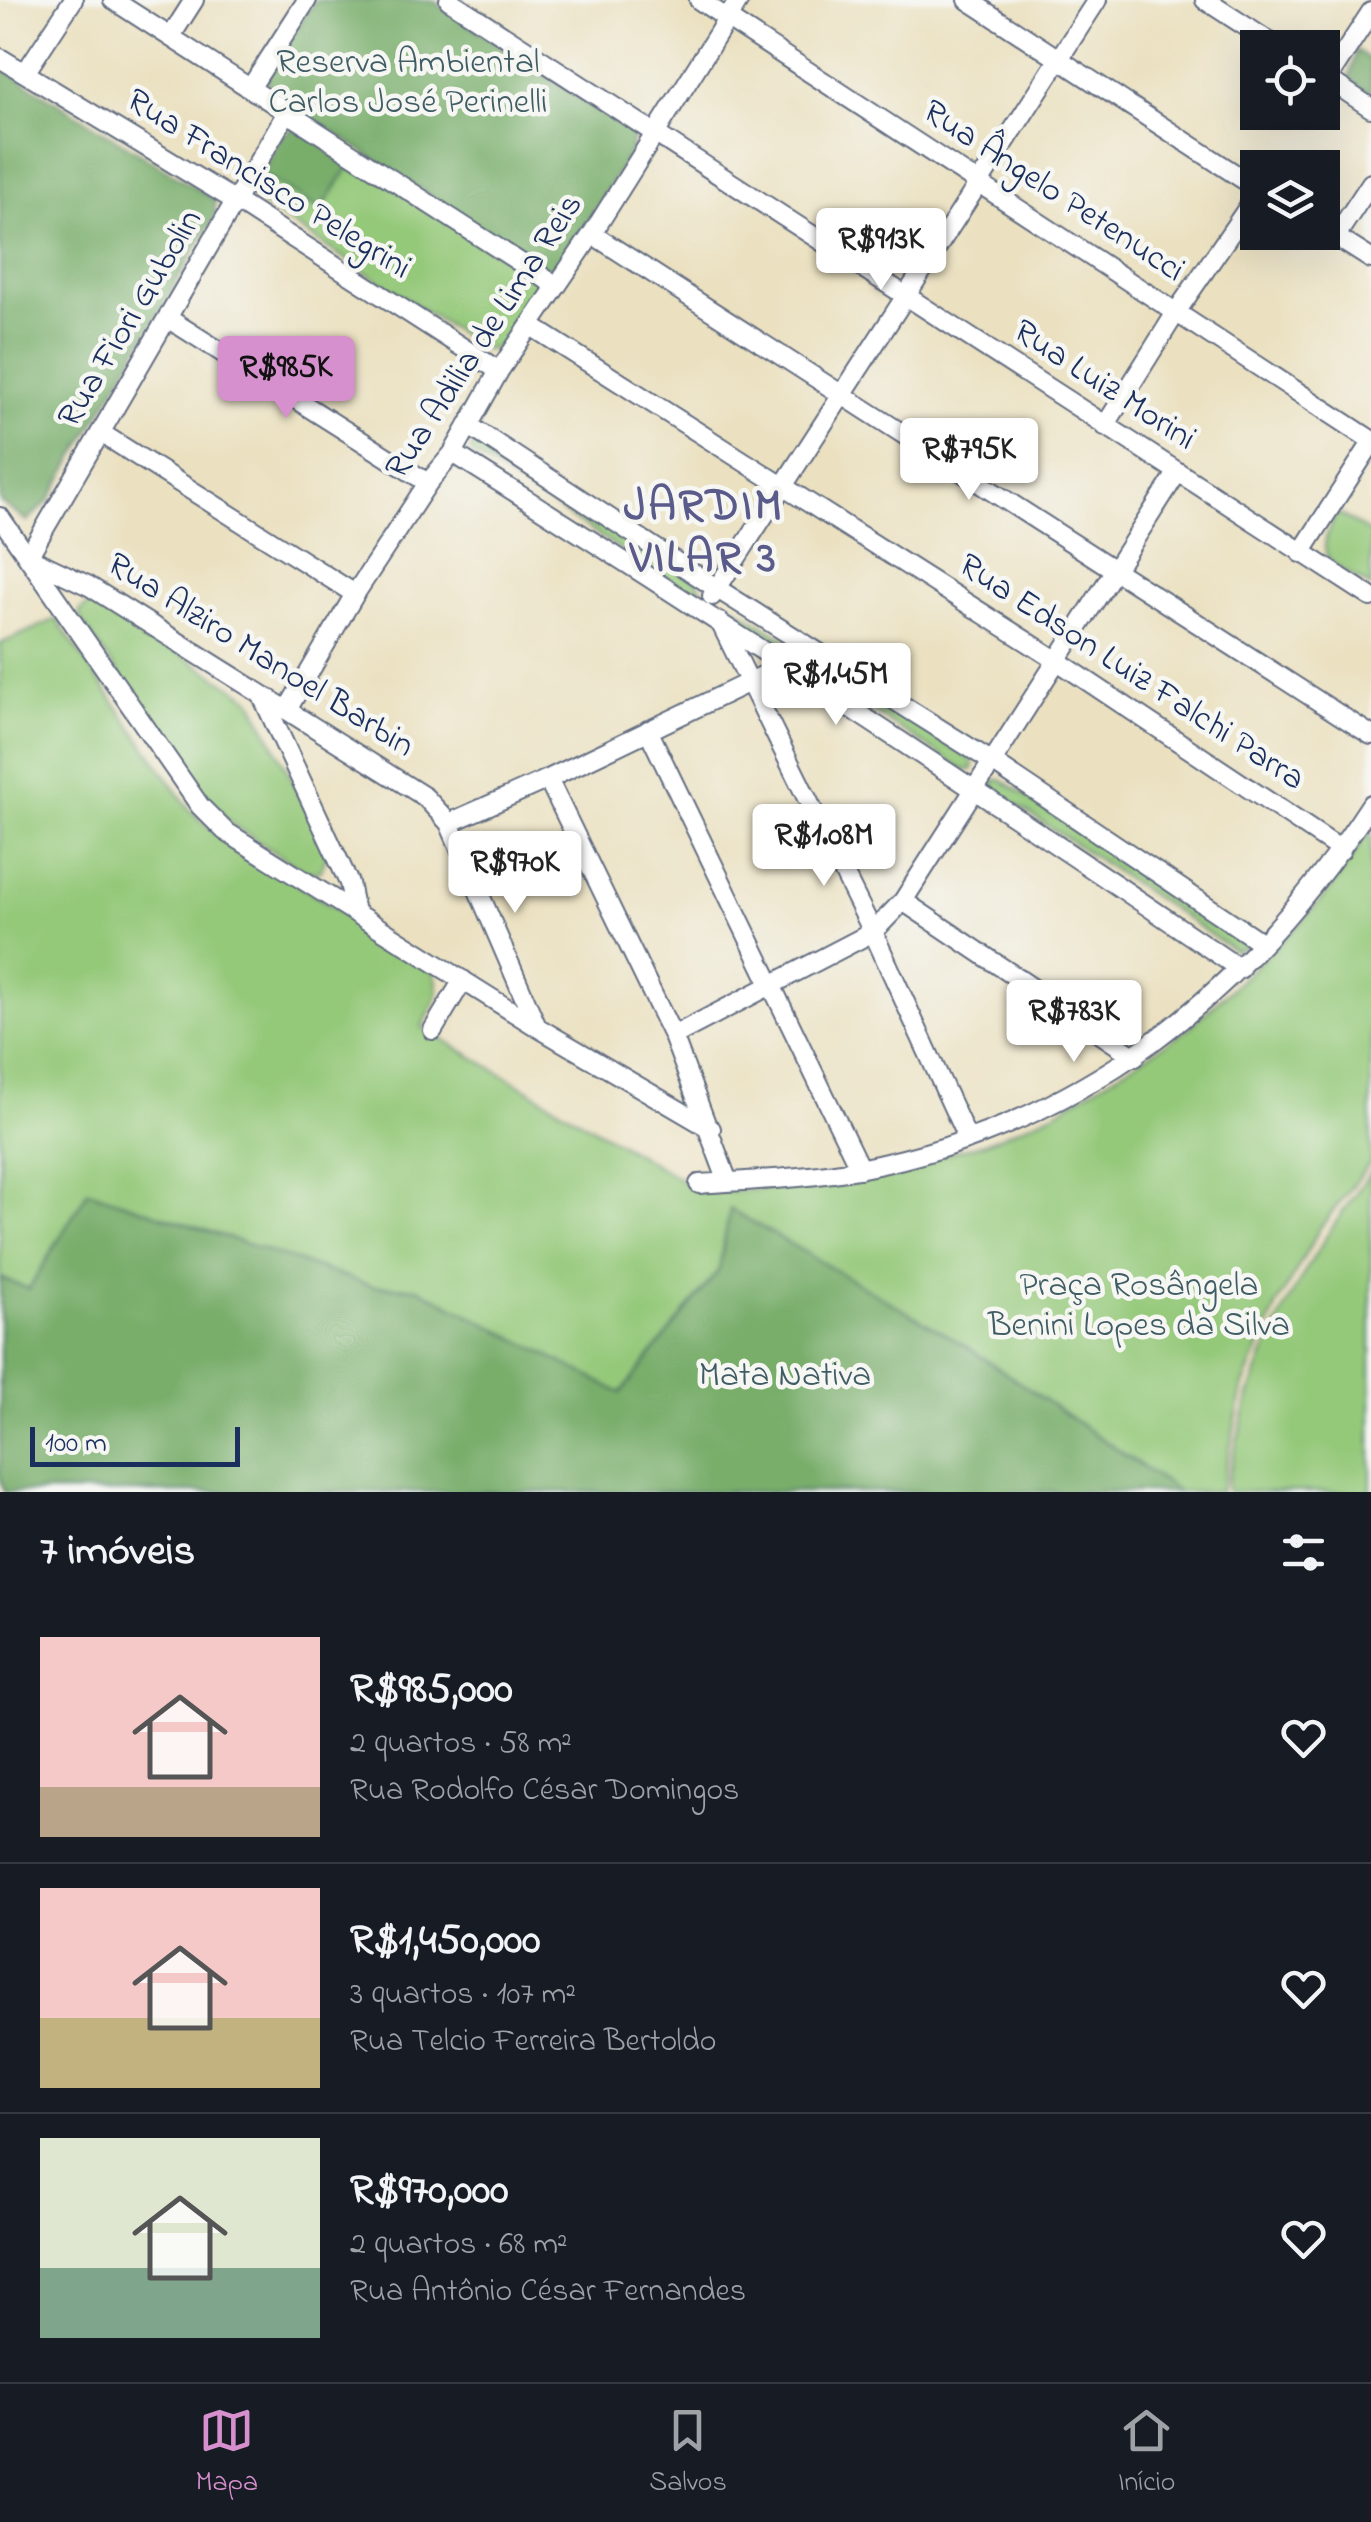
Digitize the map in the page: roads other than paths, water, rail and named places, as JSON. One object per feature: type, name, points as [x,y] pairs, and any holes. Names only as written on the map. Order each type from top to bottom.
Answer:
[{"type":"street","points":[[25,73],[73,0]]},
{"type":"street","points":[[113,0],[555,284]]},
{"type":"street","points":[[172,36],[194,0]]},
{"type":"street","points":[[250,88],[307,0]]},
{"type":"street","name":"Rua Luiz Morini","points":[[449,0],[1371,598]]},
{"type":"street","name":"Rua Ângelo Petenucci","points":[[699,0],[1371,442]]},
{"type":"street","name":"Rua Adilia de Lima Reis","points":[[287,710],[356,594],[428,483],[453,453],[499,371],[592,234],[739,0]]},
{"type":"street","points":[[968,0],[1240,179]]},
{"type":"street","points":[[703,610],[1097,0]]},
{"type":"street","points":[[1205,0],[1252,30]]},
{"type":"street","points":[[1340,56],[1371,12]]},
{"type":"street","name":"Rua Francisco Pelegrini","points":[[0,58],[238,202],[499,371]]},
{"type":"street","points":[[1340,87],[1371,108]]},
{"type":"street","name":"Rua Fiori Gubolin","points":[[28,557],[287,112]]},
{"type":"street","points":[[1340,219],[1371,183]]},
{"type":"street","points":[[1105,426],[1240,218]]},
{"type":"street","points":[[592,234],[1371,734]]},
{"type":"street","points":[[1340,239],[1371,259]]},
{"type":"street","points":[[169,319],[428,483]]},
{"type":"street","name":"Rua Edson Luiz Falchi Parra","points":[[530,326],[1056,660],[1341,850]]},
{"type":"street","points":[[468,425],[716,588],[991,761],[1262,943]]},
{"type":"street","points":[[102,432],[356,594]]},
{"type":"street","points":[[1301,553],[1371,442]]},
{"type":"street","points":[[453,453],[703,610],[1240,969]]},
{"type":"street","points":[[674,1036],[873,932],[902,900],[1177,473]]},
{"type":"street","points":[[0,518],[200,806],[225,831],[537,1027],[710,1130]]},
{"type":"street","name":"Rua Alziro Manoel Barbin","points":[[28,557],[89,586],[425,797],[449,823]]},
{"type":"street","points":[[720,622],[873,932],[967,1138]]},
{"type":"street","points":[[537,1027],[449,823],[783,666]]},
{"type":"street","points":[[262,696],[349,883],[355,912]]},
{"type":"street","points":[[648,730],[860,1169]]},
{"type":"street","points":[[548,779],[674,1036],[728,1182]]},
{"type":"street","points":[[699,1184],[860,1169],[967,1138],[1056,1104],[1134,1058],[1240,969],[1341,850],[1371,804]]},
{"type":"street","points":[[902,900],[1134,1058]]},
{"type":"street","points":[[433,1030],[463,980]]},
{"type":"district","name":"JARDIM VILAR 3","points":[[704,534]]},
{"type":"park label","name":"Reserva Ambiental Carlos José Perinelli","points":[[408,83]]},
{"type":"park label","name":"Praça Rosângela Benini Lopes da Silva","points":[[1139,1306]]},
{"type":"park label","name":"Mata Nativa","points":[[785,1376]]}]
